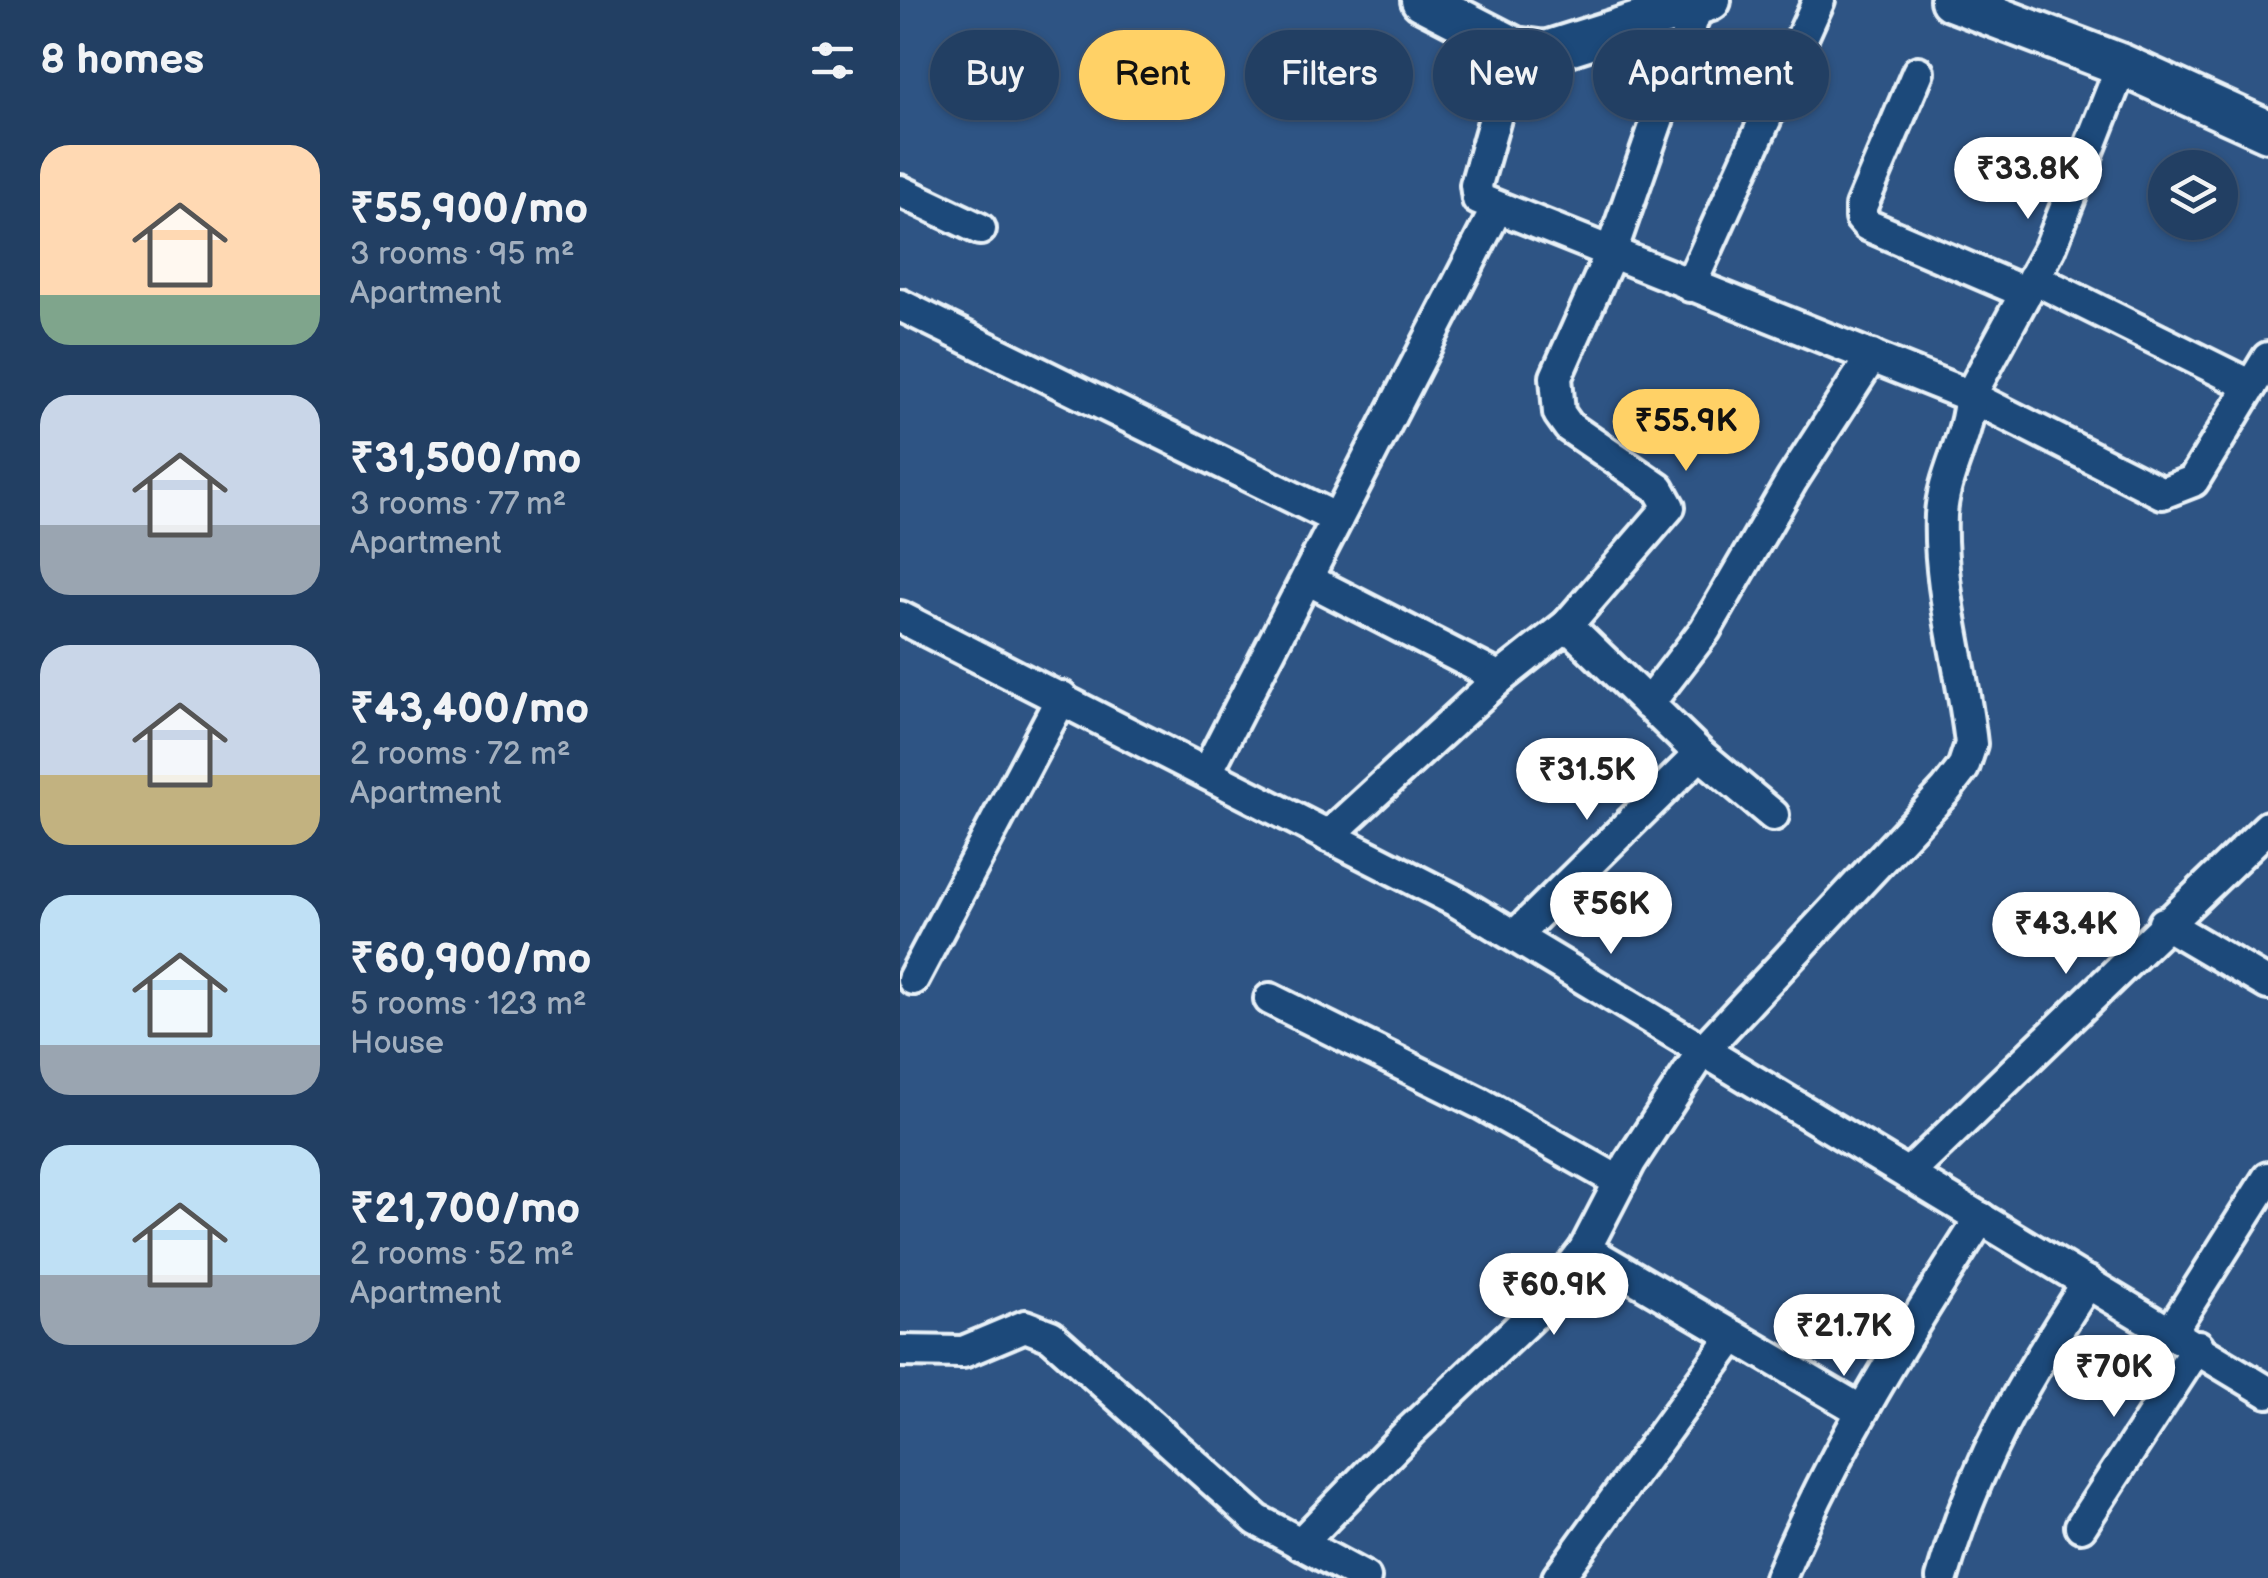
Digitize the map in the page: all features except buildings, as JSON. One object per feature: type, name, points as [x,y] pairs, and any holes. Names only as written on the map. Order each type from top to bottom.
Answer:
[{"type":"main road","points":[[1424,0],[1481,30]]},
{"type":"main road","points":[[1952,0],[2122,64],[2268,131]]},
{"type":"main road","points":[[1573,43],[1704,2]]},
{"type":"street","points":[[1690,286],[1819,0]]},
{"type":"street","points":[[1328,836],[1500,678],[1567,625],[1669,507],[1659,490],[1569,427],[1555,396],[1556,377],[1610,255],[1704,2]]},
{"type":"street","points":[[1300,1544],[1540,1308],[1585,1249],[1620,1182],[1704,1049],[1963,768],[1971,744],[1942,558],[1941,512],[1970,414],[1970,396],[2030,286],[2122,64]]},
{"type":"street","points":[[1918,72],[1861,206],[1861,218],[1866,225],[2030,286],[2251,386]]},
{"type":"street","points":[[1495,120],[1476,186],[1478,199],[1970,396],[2162,492],[2194,481],[2268,358]]},
{"type":"street","points":[[900,190],[980,229]]},
{"type":"street","points":[[1208,772],[1497,208]]},
{"type":"street","points":[[900,305],[1337,519]]},
{"type":"street","points":[[1648,704],[1705,630],[1792,480],[1872,356]]},
{"type":"street","points":[[1306,579],[1500,678]]},
{"type":"street","points":[[900,616],[1208,772],[1516,935],[2268,1392]]},
{"type":"street","points":[[1567,625],[1700,754],[1773,815]]},
{"type":"street","points":[[914,979],[1062,698]]},
{"type":"street","points":[[1516,935],[1700,754]]},
{"type":"street","points":[[1908,1174],[2164,923],[2268,827]]},
{"type":"street","points":[[2164,923],[2268,984]]},
{"type":"street","points":[[1270,999],[1499,1113],[1620,1182]]},
{"type":"street","points":[[2081,1526],[2268,1178]]},
{"type":"street","points":[[1780,1578],[1812,1500],[1860,1410],[1981,1218]]},
{"type":"street","points":[[1585,1249],[1860,1410]]},
{"type":"street","points":[[1942,1578],[1961,1512],[2016,1392],[2088,1282]]},
{"type":"street","points":[[900,1350],[963,1352],[1024,1326],[1051,1336],[1258,1520],[1365,1578]]},
{"type":"street","points":[[1558,1578],[1734,1336]]}]
